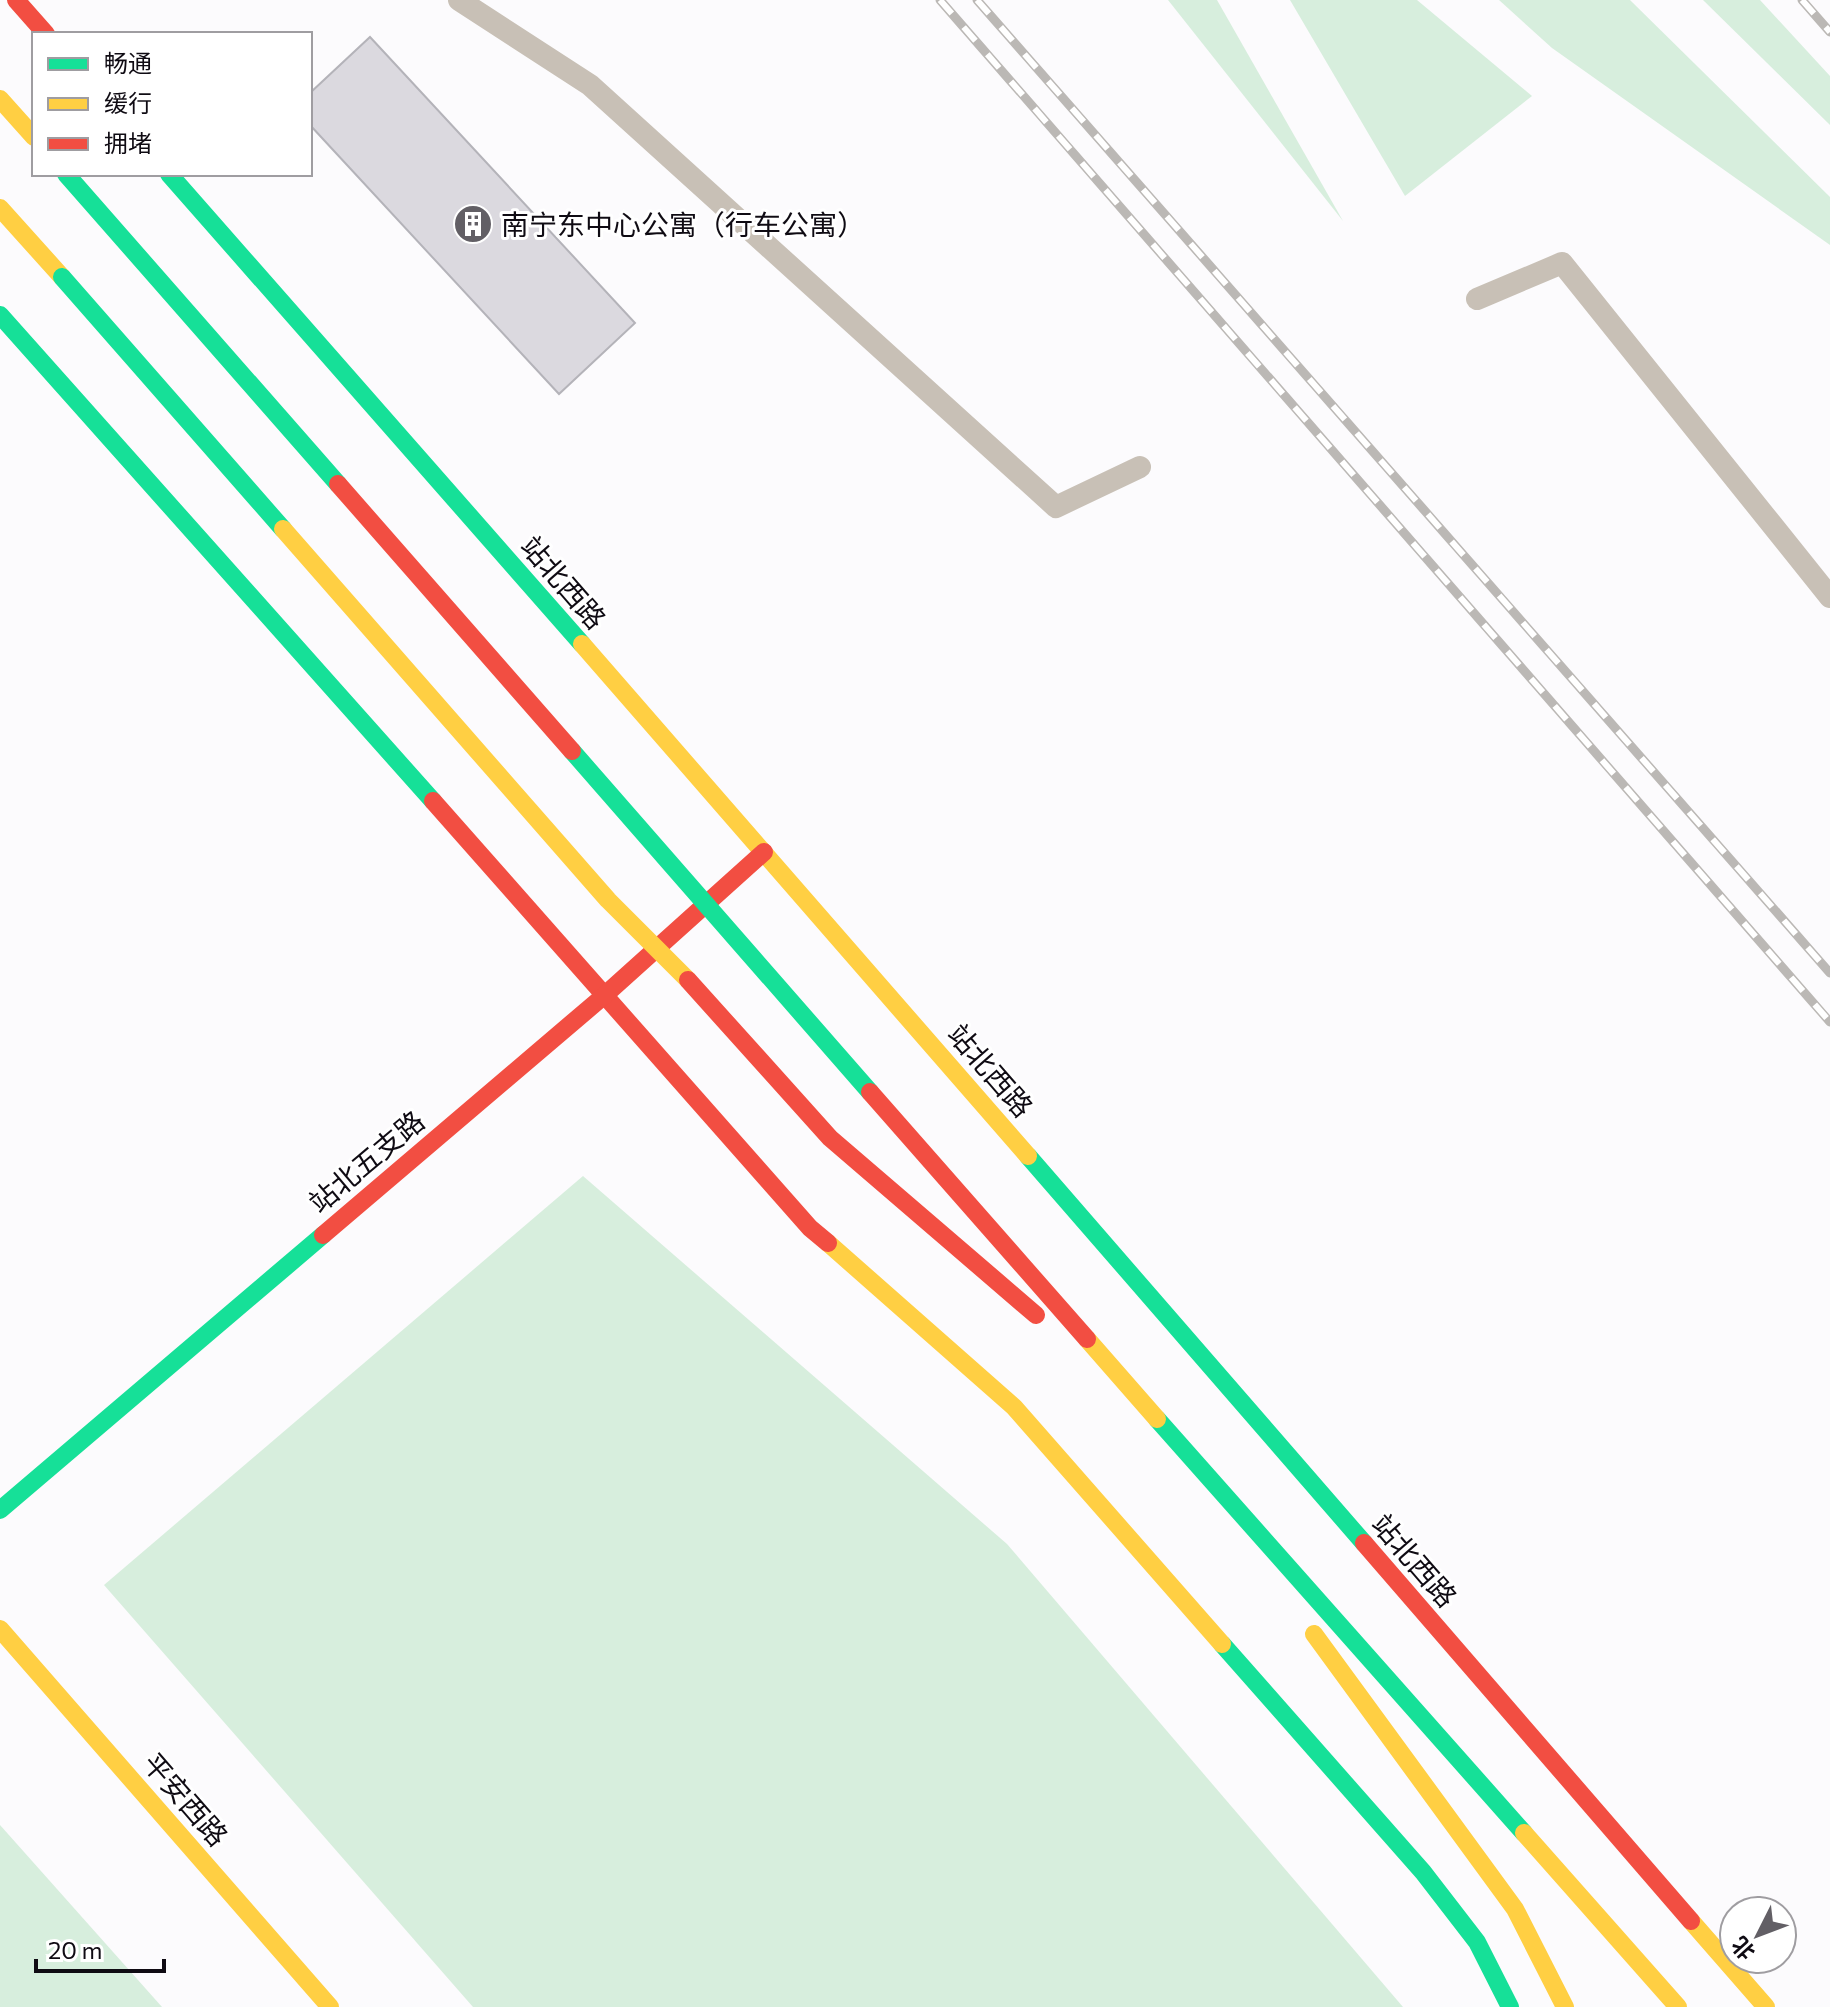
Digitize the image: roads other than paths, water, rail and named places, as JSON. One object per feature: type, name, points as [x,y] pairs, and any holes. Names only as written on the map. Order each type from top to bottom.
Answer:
[{"type":"street","points":[[16,0],[44,32]]},
{"type":"street","points":[[0,99],[32,135]]},
{"type":"street","points":[[68,176],[1157,1419],[1678,2007]]},
{"type":"street","name":"站北西路","points":[[171,176],[764,852],[1766,2007]]},
{"type":"street","points":[[0,208],[608,900],[668,957],[830,1138],[1157,1419],[1270,1574]]},
{"type":"street","points":[[0,315],[606,994],[810,1228],[1014,1407],[1423,1872],[1477,1942],[1510,2007]]},
{"type":"street","name":"站北五支路","points":[[0,1510],[606,994],[764,852]]},
{"type":"street","points":[[1308,1625],[1515,1909],[1565,2007]]},
{"type":"street","name":"平安西路","points":[[0,1629],[330,2007]]},
{"type":"lane","points":[[459,0],[590,85],[1056,507],[1140,467]]},
{"type":"lane","points":[[1477,299],[1562,263],[1830,597]]},
{"type":"railway","points":[[940,0],[1830,1022]]},
{"type":"railway","points":[[977,0],[1830,973]]},
{"type":"railway","points":[[1802,0],[1830,32]]},
{"type":"place","name":"南宁东中心公寓（行车公寓）","points":[[473,224]]}]
